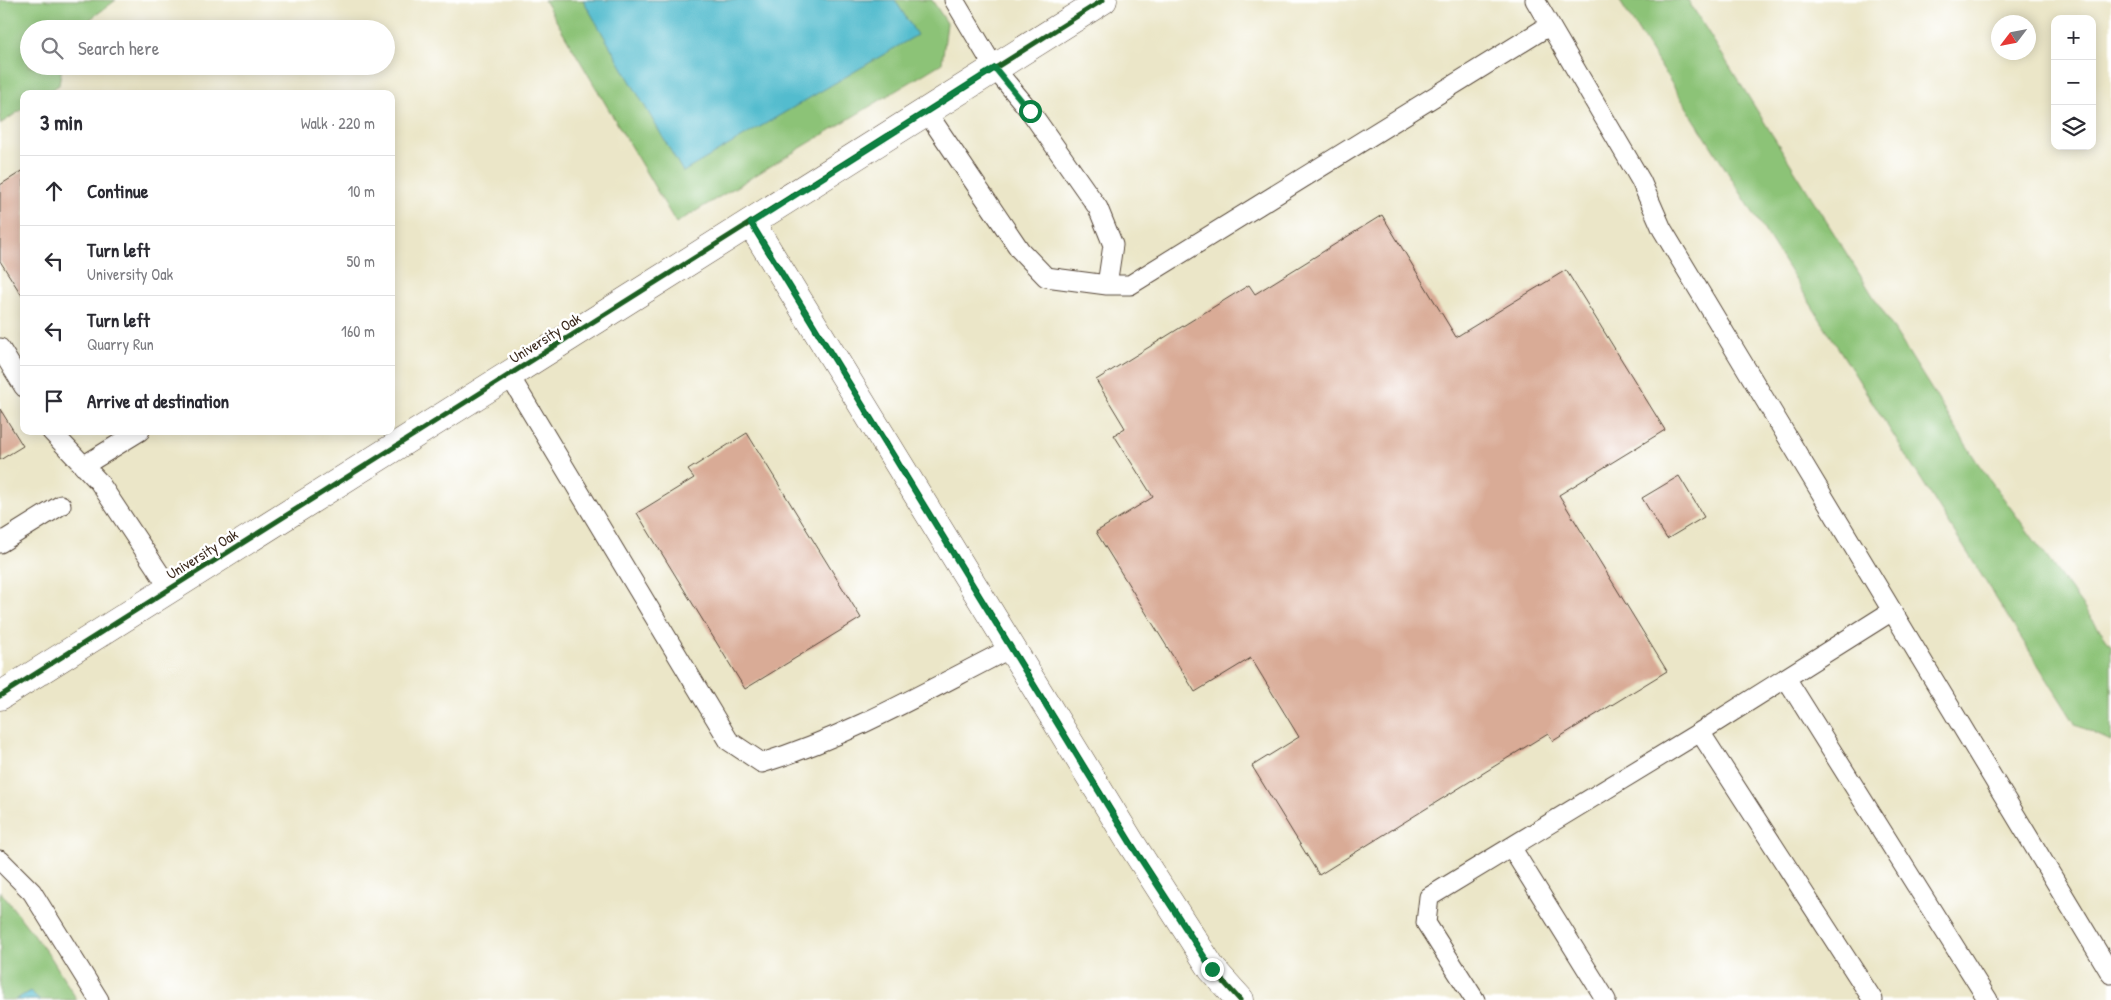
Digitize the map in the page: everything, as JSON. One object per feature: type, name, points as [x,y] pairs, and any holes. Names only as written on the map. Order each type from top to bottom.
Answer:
[{"type":"street","name":"University Oak","points":[[0,696],[1103,0]]},
{"type":"street","points":[[751,223],[1131,844],[1212,969],[1240,1000]]},
{"type":"lane","points":[[954,0],[995,68],[1030,111],[1098,208],[1114,245],[1107,285]]},
{"type":"lane","points":[[1535,0],[1641,181],[1662,229],[2111,974]]},
{"type":"lane","points":[[926,111],[1020,250],[1046,278],[1107,285],[1130,285],[1550,25]]},
{"type":"lane","points":[[0,348],[20,380]]},
{"type":"lane","points":[[510,375],[729,741],[762,763],[788,755],[860,725],[1011,648]]},
{"type":"lane","points":[[55,435],[99,482],[170,589]]},
{"type":"lane","points":[[83,466],[133,435]]},
{"type":"lane","points":[[0,543],[61,505]]},
{"type":"lane","points":[[1475,1000],[1426,922],[1429,897],[1700,732],[1892,611]]},
{"type":"lane","points":[[1786,678],[1988,1000]]},
{"type":"lane","points":[[1700,732],[1873,1000]]},
{"type":"lane","points":[[1511,847],[1606,1000]]},
{"type":"lane","points":[[0,860],[32,892],[99,1000]]},
{"type":"green space","points":[[0,0],[116,0],[89,20],[20,20],[20,75],[61,75],[59,85],[51,90],[20,90],[20,111],[0,124]]},
{"type":"green space","points":[[544,0],[932,0],[947,23],[942,63],[676,223]]},
{"type":"green space","points":[[1619,0],[1688,0],[1977,462],[2111,645],[2111,741],[2076,725]]},
{"type":"green space","points":[[0,891],[52,959],[77,1000],[0,1000]]},
{"type":"water","points":[[583,0],[895,0],[917,35],[683,172]]},
{"type":"water","points":[[30,991],[40,1000],[15,1000]]},
{"type":"building","points":[[20,172],[20,293],[0,261],[0,185]]},
{"type":"building","points":[[1382,215],[1456,337],[1566,270],[1665,430],[1559,495],[1667,671],[1553,741],[1548,733],[1319,875],[1252,766],[1299,737],[1251,658],[1195,692],[1096,532],[1153,497],[1114,435],[1125,428],[1096,380],[1249,285],[1255,294]]},
{"type":"building","points":[[0,409],[23,446],[0,460]]},
{"type":"building","points":[[747,433],[861,618],[745,689],[637,513],[694,478],[688,470]]},
{"type":"building","points":[[1679,476],[1704,517],[1667,539],[1642,498]]},
{"type":"cycle path","points":[[0,696],[1103,0]]},
{"type":"cycle path","points":[[751,223],[1131,843],[1212,969],[1240,1000]]},
{"type":"route","points":[[1030,111],[995,68],[751,223],[1131,844],[1212,969]]}]
